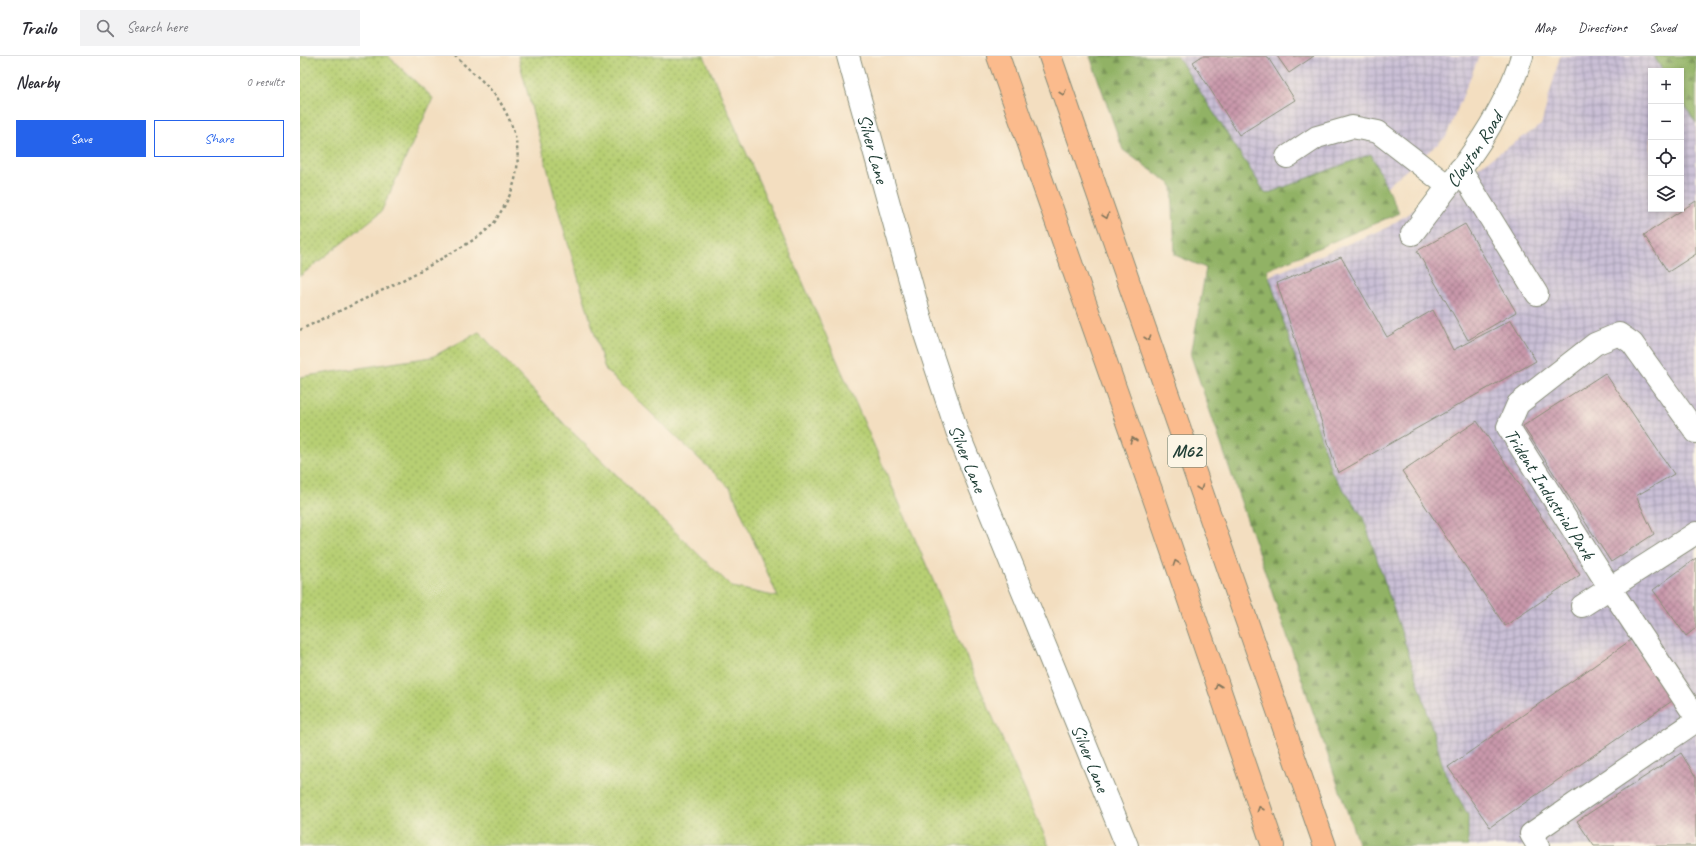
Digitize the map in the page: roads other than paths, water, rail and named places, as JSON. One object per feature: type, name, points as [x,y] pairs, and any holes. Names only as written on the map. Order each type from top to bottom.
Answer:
[{"type":"highway","name":"M62","points":[[998,56],[1153,497],[1273,846]]},
{"type":"highway","name":"M62","points":[[1050,56],[1325,846]]},
{"type":"street","name":"Silver Lane","points":[[848,56],[925,334],[957,431],[1127,846]]},
{"type":"street","name":"Clayton Road","points":[[1412,234],[1479,144],[1501,108],[1522,56]]},
{"type":"street","points":[[1287,157],[1316,137],[1352,127],[1378,132],[1454,178],[1537,294]]},
{"type":"street","name":"Trident Industrial Park","points":[[1696,432],[1632,343],[1619,334],[1595,344],[1518,404],[1508,427],[1610,588],[1696,717]]},
{"type":"street","points":[[1582,606],[1696,533]]},
{"type":"street","points":[[1538,846],[1531,834],[1696,721]]}]
